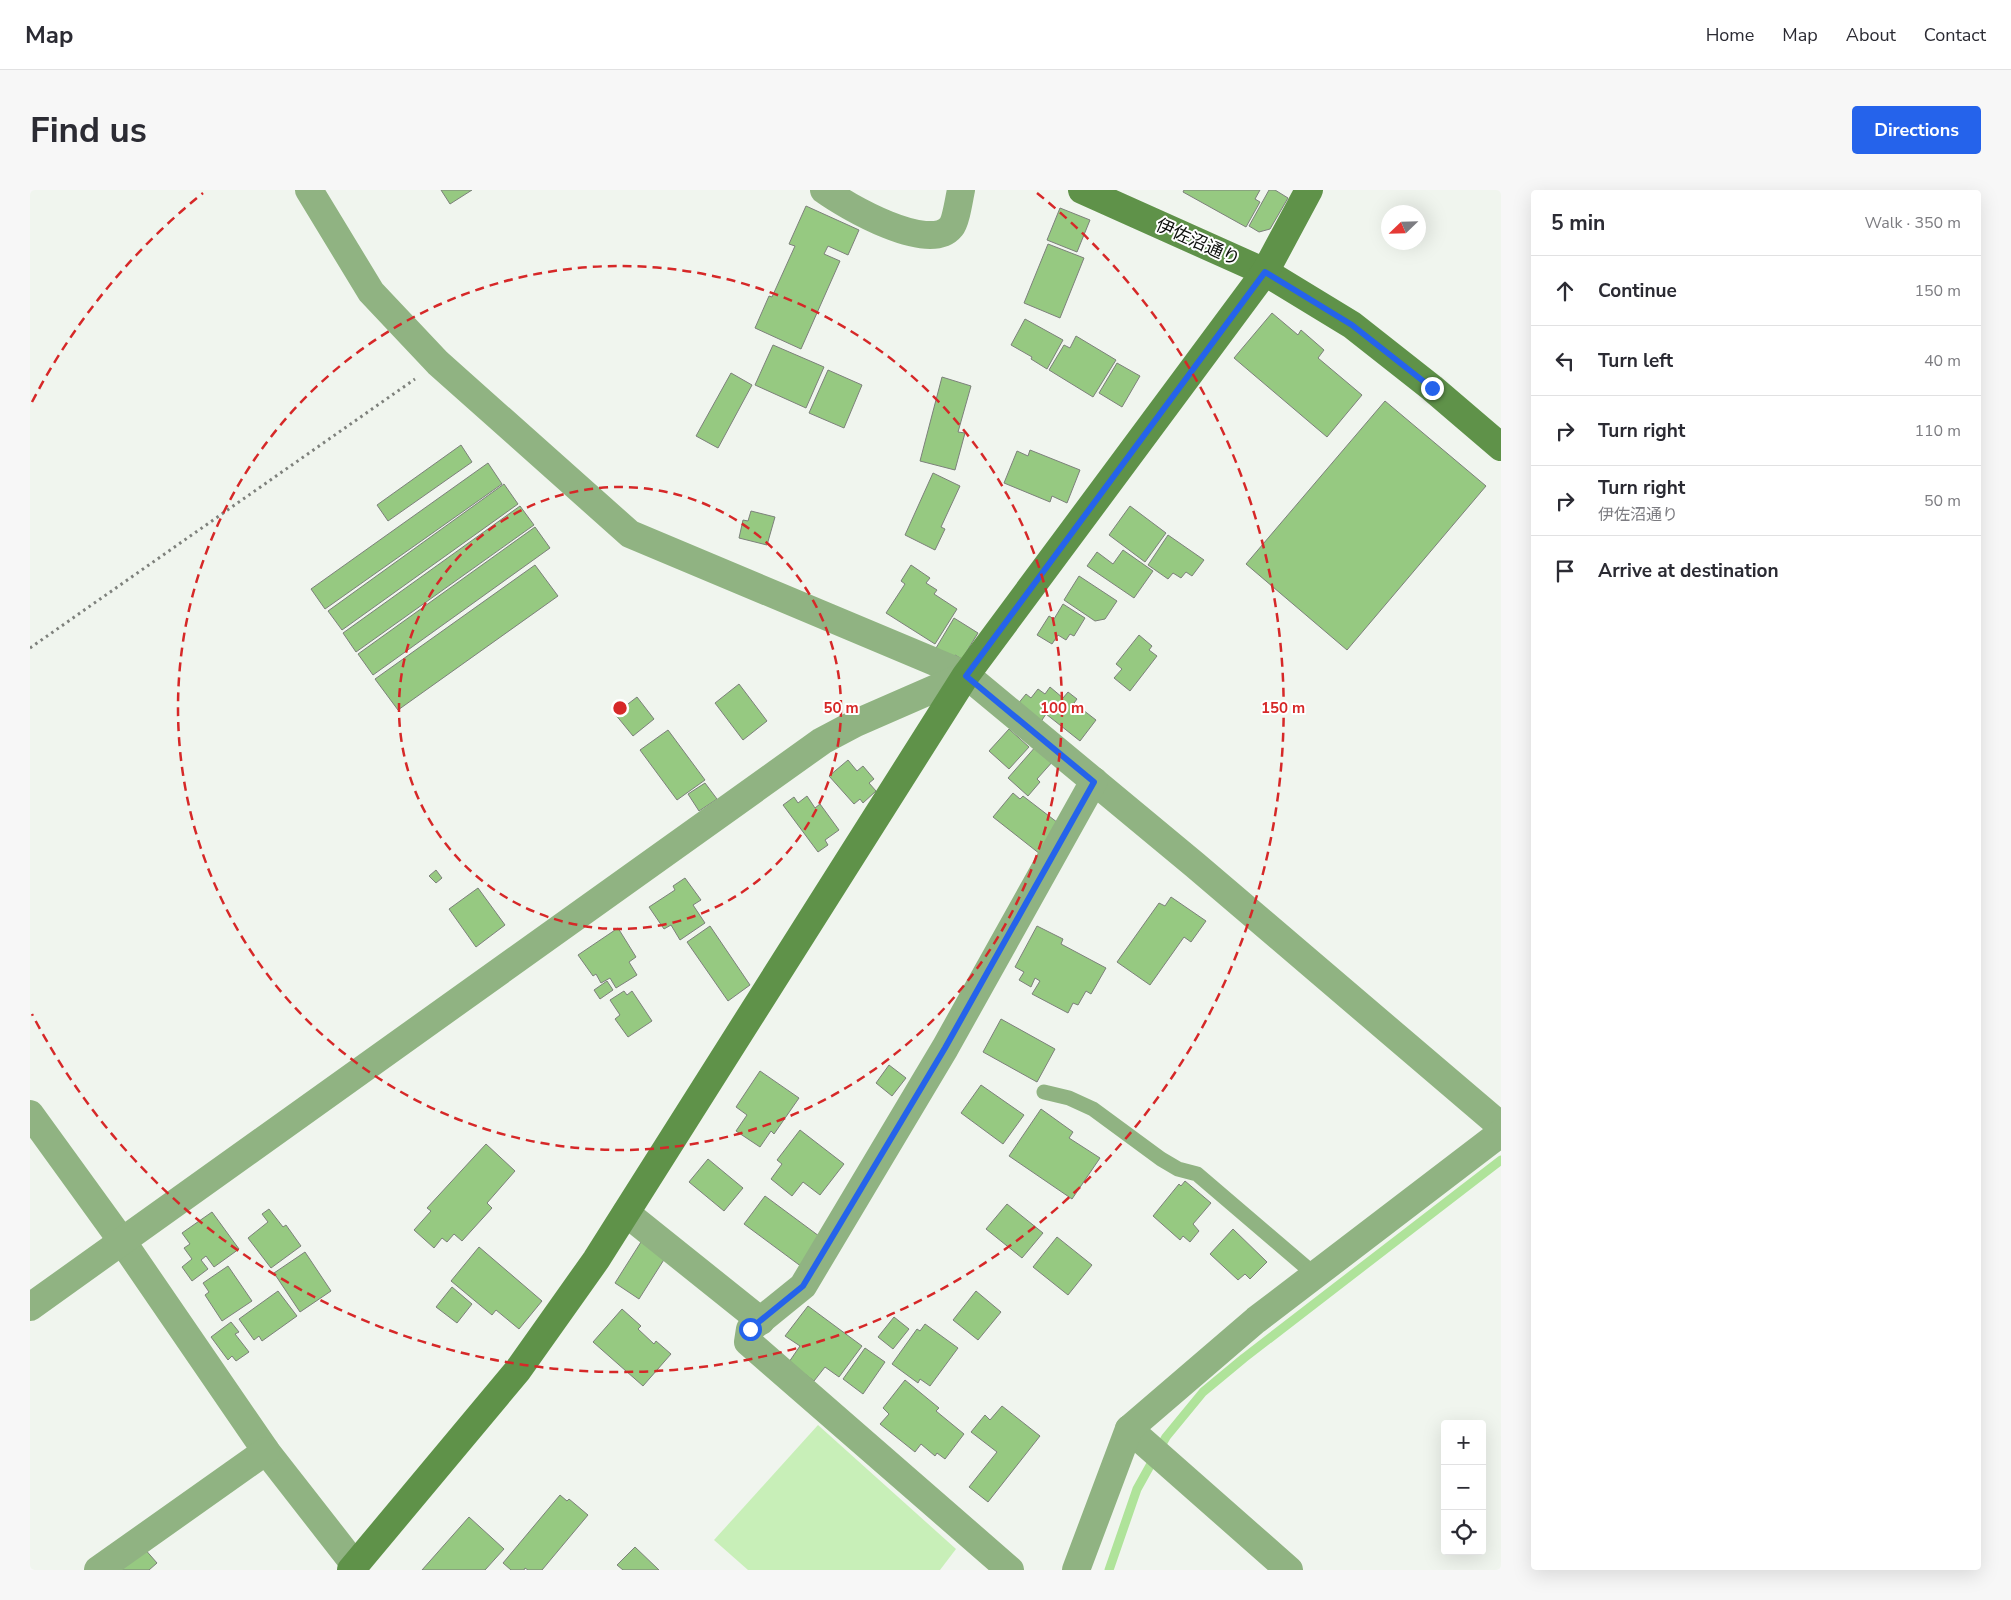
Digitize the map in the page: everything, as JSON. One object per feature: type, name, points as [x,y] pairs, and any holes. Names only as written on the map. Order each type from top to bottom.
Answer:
[{"type":"street","points":[[309,190],[371,292],[438,363],[630,534],[966,676],[1202,871],[1501,1126]]},
{"type":"street","points":[[824,190],[836,199],[878,220],[908,232],[928,236],[943,234],[952,226],[961,190]]},
{"type":"street","name":"伊佐沼通り","points":[[1082,190],[1265,272],[1352,325],[1432,388],[1501,447]]},
{"type":"street","points":[[30,1114],[122,1241],[266,1451],[353,1568],[518,1370],[596,1260],[966,676],[1265,272],[1309,190]]},
{"type":"street","points":[[30,1307],[822,741],[856,723],[966,676]]},
{"type":"street","points":[[1010,1570],[748,1342],[750,1329],[803,1286],[945,1048],[1094,782]]},
{"type":"street","points":[[1076,1570],[1129,1430],[1256,1320],[1501,1133]]},
{"type":"street","points":[[626,1213],[761,1321]]},
{"type":"street","points":[[1129,1430],[1289,1570]]},
{"type":"street","points":[[98,1570],[266,1451]]},
{"type":"lane","points":[[1044,1092],[1069,1098],[1093,1109],[1161,1160],[1178,1169],[1197,1174],[1314,1274]]},
{"type":"path","points":[[30,648],[438,363]]},
{"type":"green space","points":[[818,1425],[956,1549],[940,1570],[748,1570],[714,1540]]},
{"type":"building","points":[[441,190],[472,190],[450,204]]},
{"type":"building","points":[[1184,190],[1260,190],[1255,199],[1260,202],[1246,227],[1183,192]]},
{"type":"building","points":[[1269,190],[1275,190],[1288,198],[1270,229],[1259,232],[1249,226]]},
{"type":"building","points":[[806,206],[859,230],[848,255],[828,246],[824,254],[840,261],[801,349],[755,328],[769,296],[772,297],[795,246],[789,244]]},
{"type":"building","points":[[1060,208],[1090,220],[1077,252],[1047,240]]},
{"type":"building","points":[[1048,244],[1084,258],[1060,318],[1024,303]]},
{"type":"building","points":[[1272,313],[1298,335],[1301,330],[1324,350],[1318,358],[1362,395],[1327,437],[1234,358]]},
{"type":"building","points":[[1025,319],[1063,340],[1047,369],[1031,359],[1032,357],[1011,345]]},
{"type":"building","points":[[1076,336],[1116,360],[1093,397],[1049,370],[1064,345],[1070,348]]},
{"type":"building","points":[[773,345],[824,367],[806,408],[755,385]]},
{"type":"building","points":[[1117,363],[1140,376],[1122,407],[1099,393]]},
{"type":"building","points":[[828,370],[862,385],[844,428],[809,413]]},
{"type":"building","points":[[731,373],[752,385],[718,448],[696,436]]},
{"type":"building","points":[[942,377],[971,386],[958,432],[965,433],[955,470],[920,461]]},
{"type":"building","points":[[1385,401],[1486,486],[1347,650],[1246,564]]},
{"type":"building","points":[[461,445],[472,462],[388,521],[377,505]]},
{"type":"building","points":[[1030,450],[1080,470],[1067,503],[1052,496],[1050,502],[1004,483],[1017,451],[1028,456]]},
{"type":"building","points":[[488,463],[502,484],[325,609],[311,589]]},
{"type":"building","points":[[933,473],[960,486],[941,527],[945,529],[935,550],[905,535]]},
{"type":"building","points":[[504,484],[518,504],[342,630],[328,611]]},
{"type":"building","points":[[520,506],[534,525],[356,652],[343,633]]},
{"type":"building","points":[[1130,506],[1166,533],[1145,562],[1109,535]]},
{"type":"building","points":[[751,511],[775,517],[767,545],[739,538],[743,520],[748,521]]},
{"type":"building","points":[[535,527],[550,548],[373,675],[358,654]]},
{"type":"building","points":[[1168,535],[1204,560],[1192,576],[1186,572],[1181,578],[1173,573],[1168,579],[1148,565]]},
{"type":"building","points":[[1123,550],[1153,571],[1134,598],[1087,566],[1097,552],[1113,564]]},
{"type":"building","points":[[535,565],[558,596],[398,710],[375,679]]},
{"type":"building","points":[[911,565],[930,578],[926,583],[937,590],[934,594],[957,609],[935,644],[886,613],[905,584],[901,581]]},
{"type":"building","points":[[1079,576],[1117,601],[1105,619],[1095,621],[1064,600]]},
{"type":"building","points":[[1063,604],[1085,618],[1074,636],[1070,634],[1066,640],[1058,635],[1052,644],[1037,635],[1049,616],[1054,619]]},
{"type":"building","points":[[954,618],[978,633],[962,659],[955,655],[952,658],[936,648]]},
{"type":"building","points":[[1139,635],[1152,646],[1149,650],[1157,656],[1130,691],[1114,678],[1122,669],[1116,664]]},
{"type":"building","points":[[739,684],[767,721],[743,740],[715,703]]},
{"type":"building","points":[[1050,687],[1063,698],[1068,692],[1077,699],[1074,703],[1096,720],[1080,741],[1046,714],[1040,723],[1017,705],[1026,694],[1031,698],[1038,689],[1045,694]]},
{"type":"building","points":[[637,697],[654,719],[633,736],[615,714]]},
{"type":"building","points":[[1009,729],[1029,747],[1009,769],[989,751]]},
{"type":"building","points":[[668,730],[705,780],[677,800],[640,750]]},
{"type":"building","points":[[1037,745],[1054,760],[1037,779],[1040,782],[1028,796],[1008,778]]},
{"type":"building","points":[[848,760],[857,771],[863,766],[874,779],[869,783],[876,791],[863,803],[860,799],[854,804],[829,776]]},
{"type":"building","points":[[705,783],[717,799],[699,811],[688,794]]},
{"type":"building","points":[[1013,793],[1020,799],[1023,796],[1062,826],[1040,854],[993,817]]},
{"type":"building","points":[[807,796],[815,808],[820,804],[839,830],[825,840],[828,845],[818,852],[783,805],[794,797],[798,803]]},
{"type":"building","points":[[436,870],[442,878],[436,883],[429,876]]},
{"type":"building","points":[[685,878],[701,900],[693,905],[705,923],[680,940],[671,925],[664,929],[649,907],[675,890],[673,886]]},
{"type":"building","points":[[478,888],[505,925],[476,947],[449,909]]},
{"type":"building","points":[[1171,897],[1206,921],[1191,942],[1184,937],[1150,985],[1117,962],[1159,903],[1165,906]]},
{"type":"building","points":[[710,926],[750,985],[728,1001],[687,942]]},
{"type":"building","points":[[1037,926],[1063,939],[1061,944],[1106,968],[1091,994],[1086,991],[1078,1005],[1073,1003],[1068,1013],[1032,994],[1040,981],[1035,978],[1031,987],[1019,980],[1024,972],[1015,967]]},
{"type":"building","points":[[618,928],[636,957],[629,962],[637,975],[616,988],[610,978],[601,983],[596,974],[593,976],[578,955]]},
{"type":"building","points":[[607,981],[613,990],[600,999],[594,990]]},
{"type":"building","points":[[624,991],[627,995],[632,991],[652,1021],[628,1037],[615,1019],[620,1015],[610,1000]]},
{"type":"building","points":[[1001,1019],[1055,1049],[1037,1082],[983,1052]]},
{"type":"building","points":[[889,1065],[906,1078],[892,1096],[876,1083]]},
{"type":"building","points":[[760,1071],[799,1098],[774,1134],[771,1131],[760,1147],[736,1131],[747,1115],[736,1107]]},
{"type":"building","points":[[981,1085],[1024,1115],[1003,1144],[961,1113]]},
{"type":"building","points":[[1041,1109],[1073,1132],[1069,1138],[1100,1158],[1072,1199],[1009,1156]]},
{"type":"building","points":[[800,1130],[844,1164],[820,1195],[803,1182],[792,1196],[771,1179],[782,1164],[777,1160]]},
{"type":"building","points":[[486,1144],[515,1171],[487,1203],[492,1208],[462,1241],[454,1234],[447,1242],[442,1238],[434,1248],[414,1230],[431,1211],[427,1208]]},
{"type":"building","points":[[708,1159],[743,1188],[724,1211],[689,1182]]},
{"type":"building","points":[[1185,1181],[1211,1203],[1193,1224],[1199,1231],[1190,1242],[1183,1236],[1180,1240],[1153,1216],[1179,1184],[1181,1186]]},
{"type":"building","points":[[765,1196],[823,1239],[802,1267],[744,1224]]},
{"type":"building","points":[[1007,1204],[1043,1233],[1022,1258],[986,1229]]},
{"type":"building","points":[[269,1209],[283,1227],[286,1225],[301,1246],[271,1268],[248,1238],[268,1222],[262,1214]]},
{"type":"building","points":[[212,1212],[239,1249],[214,1267],[206,1256],[201,1260],[208,1269],[192,1281],[182,1267],[192,1259],[184,1248],[190,1244],[182,1233]]},
{"type":"building","points":[[1233,1229],[1267,1262],[1250,1279],[1245,1274],[1238,1280],[1210,1254]]},
{"type":"building","points":[[1057,1237],[1092,1265],[1068,1295],[1033,1267]]},
{"type":"building","points":[[641,1242],[665,1258],[639,1299],[615,1283]]},
{"type":"building","points":[[479,1247],[542,1301],[519,1329],[496,1310],[492,1315],[451,1281]]},
{"type":"building","points":[[305,1252],[331,1291],[300,1312],[274,1273]]},
{"type":"building","points":[[228,1266],[252,1301],[222,1321],[205,1295],[209,1292],[203,1283]]},
{"type":"building","points":[[452,1287],[472,1304],[457,1323],[436,1307]]},
{"type":"building","points":[[278,1291],[297,1316],[262,1341],[259,1336],[254,1340],[239,1319]]},
{"type":"building","points":[[976,1291],[1001,1312],[978,1340],[953,1320]]},
{"type":"building","points":[[808,1306],[862,1346],[839,1377],[825,1367],[814,1381],[789,1362],[800,1346],[785,1336]]},
{"type":"building","points":[[622,1309],[641,1326],[638,1329],[654,1344],[656,1341],[671,1354],[643,1386],[593,1342]]},
{"type":"building","points":[[894,1317],[909,1329],[893,1349],[878,1337]]},
{"type":"building","points":[[231,1322],[239,1332],[235,1334],[249,1352],[236,1361],[232,1356],[228,1360],[211,1337]]},
{"type":"building","points":[[925,1324],[958,1348],[930,1386],[920,1379],[918,1383],[892,1364],[917,1329],[920,1331]]},
{"type":"building","points":[[865,1348],[885,1362],[863,1394],[843,1379]]},
{"type":"building","points":[[905,1380],[939,1408],[936,1411],[964,1434],[945,1459],[937,1453],[935,1456],[921,1444],[915,1452],[880,1424],[889,1414],[883,1408]]},
{"type":"building","points":[[1002,1406],[1040,1436],[988,1502],[969,1487],[997,1452],[971,1432],[985,1415],[990,1420]]},
{"type":"building","points":[[560,1495],[567,1501],[569,1499],[588,1515],[542,1570],[528,1570],[525,1568],[524,1570],[511,1570],[503,1563]]},
{"type":"building","points":[[469,1517],[504,1549],[485,1570],[422,1570]]},
{"type":"building","points":[[143,1547],[157,1563],[149,1570],[118,1570]]},
{"type":"building","points":[[635,1547],[659,1570],[623,1570],[617,1565]]},
{"type":"waterway","points":[[1109,1570],[1137,1489],[1166,1437],[1203,1392],[1244,1358],[1501,1160]]},
{"type":"route","points":[[750,1329],[803,1286],[945,1048],[1094,782],[966,676],[1265,272],[1352,325],[1432,388]]}]
